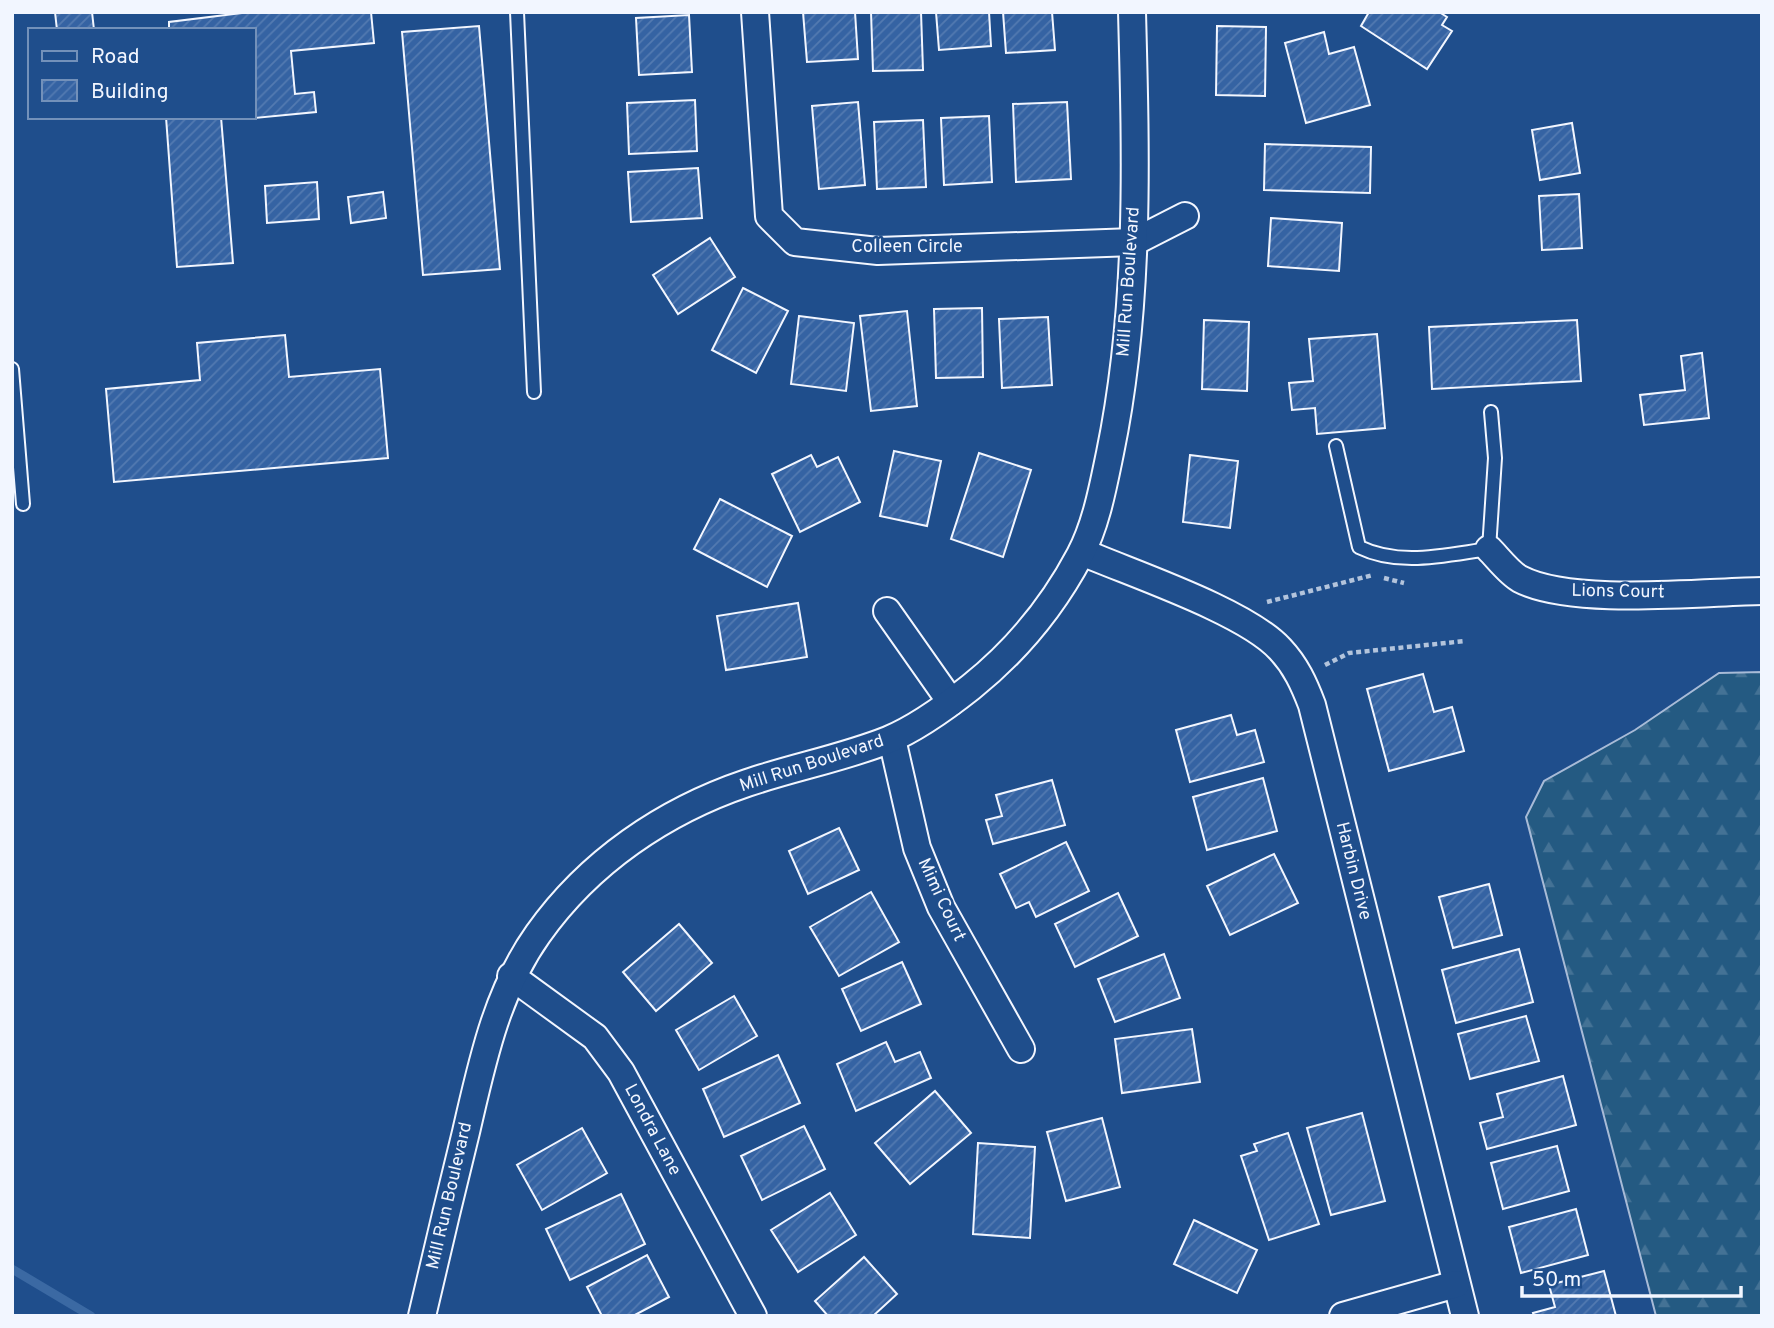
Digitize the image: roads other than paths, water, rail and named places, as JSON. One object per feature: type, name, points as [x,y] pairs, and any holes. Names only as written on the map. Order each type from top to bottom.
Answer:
[{"type":"street","name":"Colleen Circle","points":[[755,12],[769,216],[795,242],[878,251],[1135,242]]},
{"type":"street","name":"Mill Run Boulevard","points":[[422,1316],[489,1033],[511,976],[538,934],[571,892],[619,849],[680,812],[744,784],[892,739],[951,702],[994,668],[1046,611],[1082,552],[1103,488],[1117,418],[1135,242],[1132,12]]},
{"type":"street","points":[[1135,242],[1185,216]]},
{"type":"street","name":"Lions Court","points":[[1489,549],[1519,579],[1567,591],[1607,595],[1762,590]]},
{"type":"street","name":"Harbin Drive","points":[[1082,552],[1248,623],[1279,648],[1301,676],[1312,705],[1465,1316]]},
{"type":"street","points":[[887,611],[951,702]]},
{"type":"street","name":"Mimi Court","points":[[892,739],[917,848],[941,908],[1021,1049]]},
{"type":"street","name":"Londra Lane","points":[[511,976],[595,1037],[621,1072],[753,1316]]},
{"type":"street","points":[[1343,1316],[1456,1284]]},
{"type":"lane","points":[[517,12],[534,392]]},
{"type":"lane","points":[[12,369],[23,504]]},
{"type":"lane","points":[[1336,446],[1359,547],[1378,556],[1413,559],[1489,549],[1495,458],[1491,412]]},
{"type":"waterway","points":[[12,1269],[91,1316]]}]
